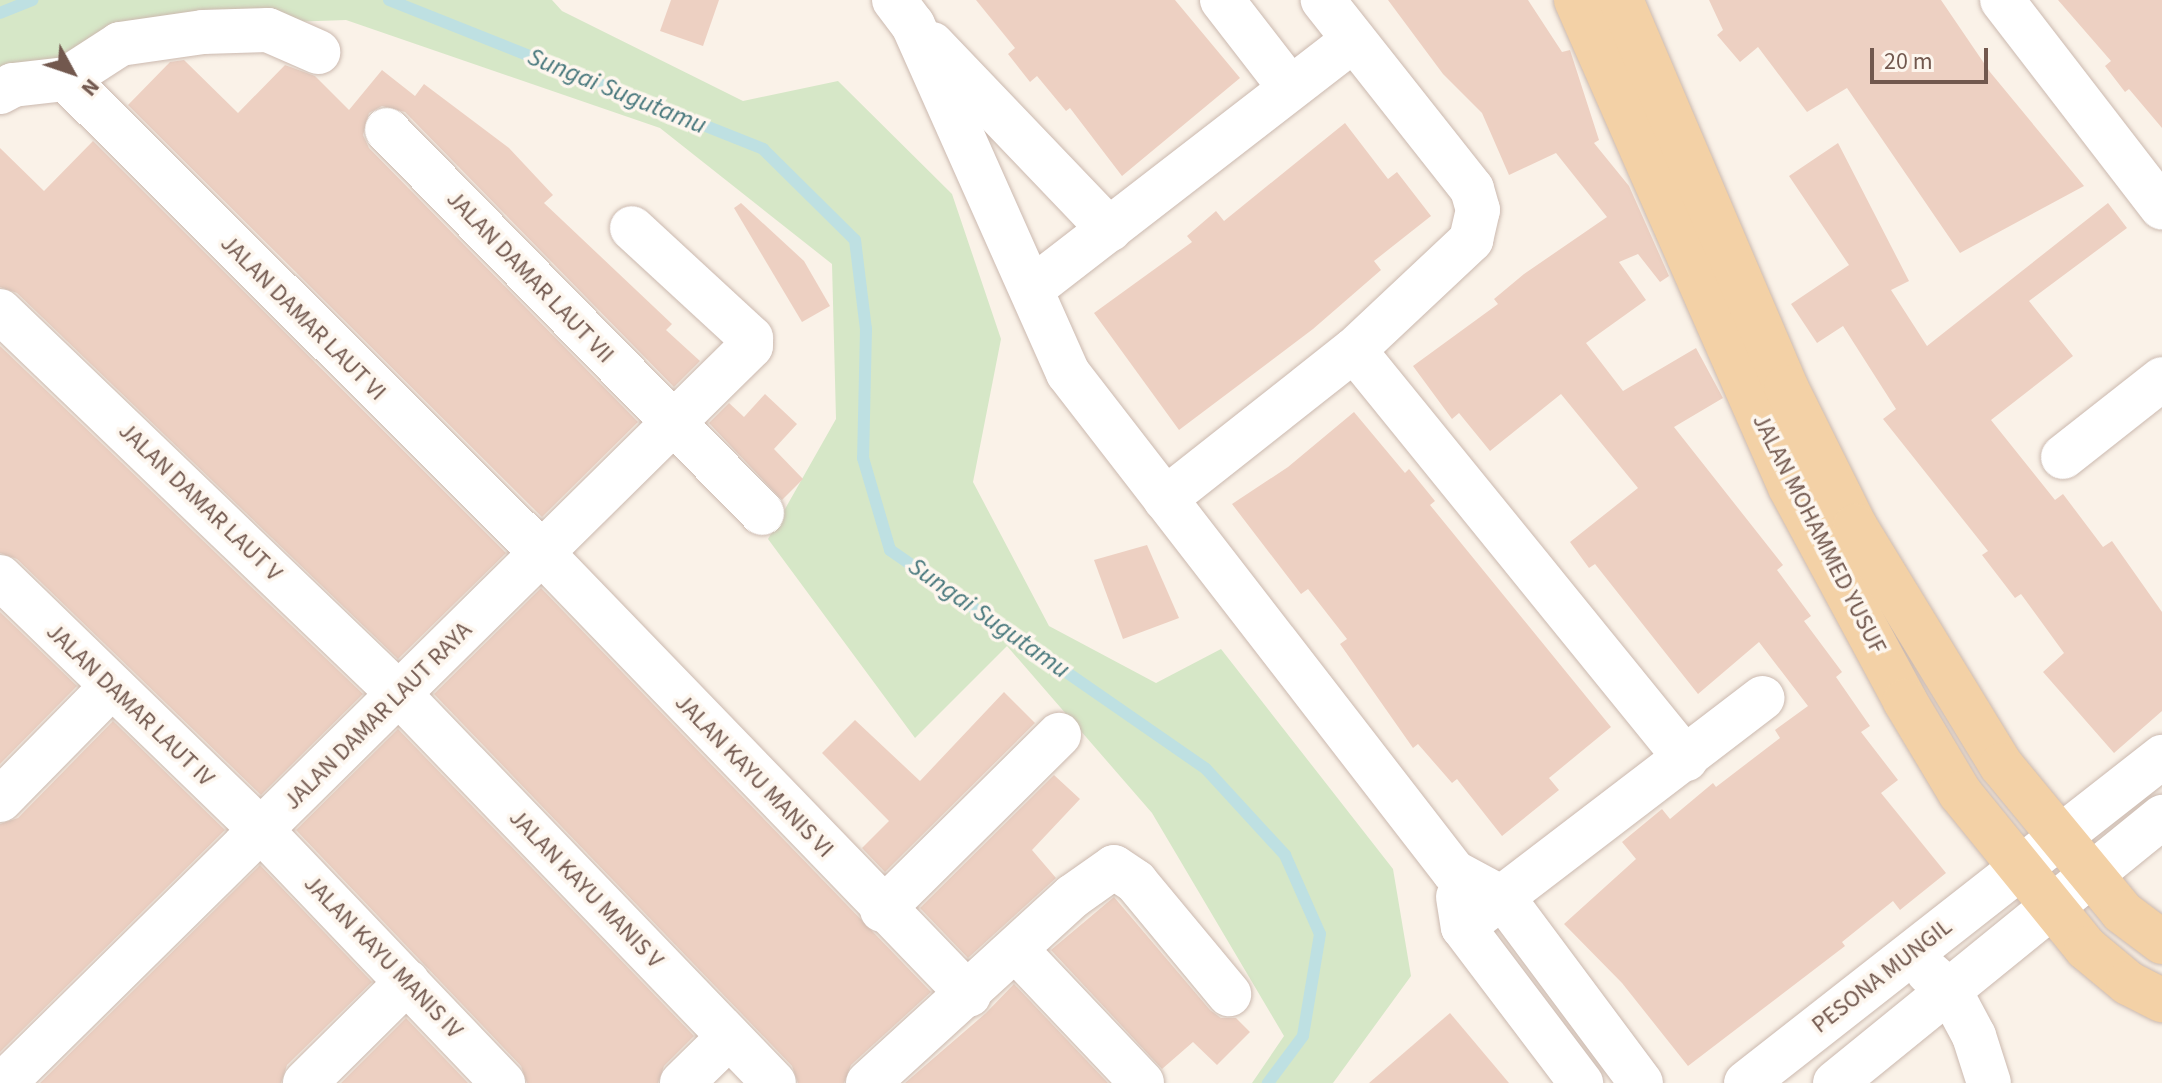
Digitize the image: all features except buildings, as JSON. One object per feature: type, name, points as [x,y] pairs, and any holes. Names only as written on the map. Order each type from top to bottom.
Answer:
[{"type":"main road","name":"JALAN MOHAMMED YUSUF","points":[[1576,0],[1756,411],[1831,569],[1960,793],[2018,869],[2086,948],[2128,983],[2162,1000]]},
{"type":"main road","name":"JALAN MOHAMMED YUSUF","points":[[1621,0],[1786,387],[1855,526],[2001,765],[2067,831],[2099,869],[2122,912],[2162,942]]},
{"type":"street","points":[[1222,0],[1290,88]]},
{"type":"street","points":[[1165,499],[1354,350],[1471,240],[1478,210],[1472,189],[1323,0]]},
{"type":"street","points":[[2002,0],[2162,208]]},
{"type":"street","points":[[903,13],[1028,139],[1110,230]]},
{"type":"street","points":[[903,13],[1034,287],[1068,373],[1454,872],[1504,899],[1641,1083]]},
{"type":"street","points":[[0,92],[66,79],[120,44],[203,32],[268,30],[318,52]]},
{"type":"street","points":[[1034,287],[1354,40]]},
{"type":"street","name":"JALAN DAMAR LAUT VI","points":[[66,79],[543,554]]},
{"type":"street","name":"JALAN DAMAR LAUT VII","points":[[387,130],[762,513]]},
{"type":"street","name":"JALAN DAMAR LAUT RAYA","points":[[4,1083],[751,346],[751,338],[632,228]]},
{"type":"street","name":"JALAN DAMAR LAUT V","points":[[0,311],[399,694]]},
{"type":"street","points":[[1354,350],[1686,759]]},
{"type":"street","points":[[2063,457],[2162,379]]},
{"type":"street","name":"JALAN KAYU MANIS VI","points":[[543,554],[882,910],[969,995]]},
{"type":"street","name":"JALAN DAMAR LAUT IV","points":[[0,577],[262,831]]},
{"type":"street","points":[[0,800],[111,687]]},
{"type":"street","name":"JALAN KAYU MANIS V","points":[[399,694],[774,1083]]},
{"type":"street","points":[[1463,927],[1504,899],[1763,698]]},
{"type":"street","points":[[882,910],[1059,735]]},
{"type":"street","name":"PESONA MUNGIL","points":[[1746,1083],[2162,757]]},
{"type":"street","points":[[1835,1083],[2162,817]]},
{"type":"street","name":"JALAN KAYU MANIS IV","points":[[262,831],[503,1083]]},
{"type":"street","points":[[868,1083],[969,995],[1073,896],[1114,867],[1136,882],[1229,994]]},
{"type":"street","points":[[1454,872],[1463,927],[1581,1083]]},
{"type":"street","points":[[1016,950],[1142,1083]]},
{"type":"street","points":[[1907,955],[1950,991],[1974,1036],[1989,1083]]},
{"type":"street","points":[[305,1083],[407,982]]},
{"type":"street","points":[[682,1083],[729,1037]]},
{"type":"green space","points":[[0,0],[552,0],[562,11],[743,101],[838,81],[952,194],[1001,339],[973,482],[1049,626],[1156,683],[1221,649],[1393,869],[1411,976],[1333,1083],[1252,1083],[1284,1036],[1152,813],[1007,646],[915,738],[768,539],[836,419],[832,264],[660,128],[346,20],[170,26],[0,90]]},
{"type":"waterway","name":"Sungai Sugutamu","points":[[0,13],[33,0]]},
{"type":"waterway","name":"Sungai Sugutamu","points":[[389,0],[763,149],[855,240],[866,329],[863,458],[890,550],[1206,769],[1285,855],[1320,934],[1303,1036],[1268,1083]]}]
